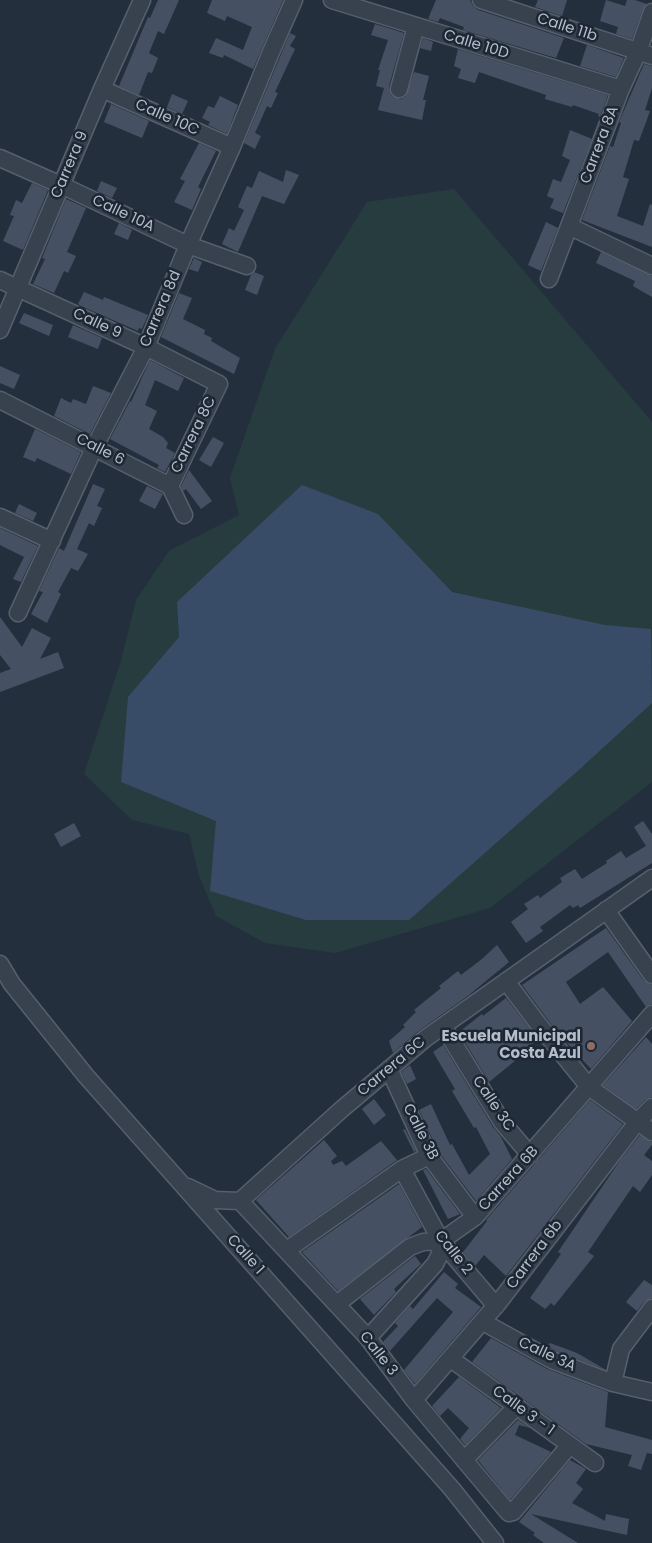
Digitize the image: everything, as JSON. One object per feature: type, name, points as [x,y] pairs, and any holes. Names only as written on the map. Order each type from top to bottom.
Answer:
[{"type":"street","name":"Carrera 9","points":[[0,330],[102,89],[142,0]]},
{"type":"street","name":"Carrera 8d","points":[[18,612],[94,448],[146,347],[188,245],[232,147],[270,52],[294,0]]},
{"type":"street","name":"Calle 10D","points":[[332,0],[621,89]]},
{"type":"street","name":"Calle 11b","points":[[481,0],[645,54]]},
{"type":"street","name":"Carrera 8A","points":[[549,279],[621,89],[645,54],[652,12]]},
{"type":"street","points":[[399,89],[416,26]]},
{"type":"street","name":"Calle 10C","points":[[102,89],[232,147]]},
{"type":"street","name":"Calle 10A","points":[[0,158],[62,185],[188,245],[247,266]]},
{"type":"street","points":[[569,226],[652,266]]},
{"type":"street","name":"Calle 9","points":[[0,280],[146,347],[219,384]]},
{"type":"street","name":"Carrera 8C","points":[[170,486],[219,384]]},
{"type":"street","name":"Calle 6","points":[[0,400],[170,486]]},
{"type":"street","points":[[170,486],[184,516]]},
{"type":"street","points":[[0,517],[52,541]]},
{"type":"street","name":"Carrera 6C","points":[[240,1201],[342,1109],[443,1026],[652,878]]},
{"type":"street","points":[[606,910],[652,975]]},
{"type":"street","name":"Calle 1","points":[[0,964],[12,984],[86,1076],[452,1489],[495,1543]]},
{"type":"street","points":[[506,981],[589,1087],[638,1120],[652,1132]]},
{"type":"street","name":"Carrera 6B","points":[[336,1304],[410,1248],[423,1242],[441,1241],[475,1217],[652,1014]]},
{"type":"street","name":"Calle 3C","points":[[443,1026],[502,1122],[530,1155]]},
{"type":"street","name":"Calle 3B","points":[[389,1069],[430,1156],[475,1217]]},
{"type":"street","name":"Carrera 6b","points":[[414,1400],[496,1306],[638,1120],[652,1107]]},
{"type":"street","points":[[287,1250],[402,1169],[430,1156]]},
{"type":"street","name":"Calle 2","points":[[402,1169],[441,1241],[496,1306]]},
{"type":"street","points":[[183,1186],[215,1200],[240,1201]]},
{"type":"street","name":"Calle 3","points":[[240,1201],[368,1338],[414,1400],[509,1512],[513,1512],[570,1445]]},
{"type":"street","points":[[368,1338],[435,1264],[440,1254],[441,1241]]},
{"type":"street","points":[[652,1308],[620,1349],[613,1383],[652,1392]]},
{"type":"street","name":"Calle 3A","points":[[483,1322],[552,1360],[613,1383]]},
{"type":"street","name":"Calle 3 - 1","points":[[451,1358],[595,1463]]},
{"type":"street","points":[[464,1460],[517,1406]]},
{"type":"green space","points":[[454,189],[652,422],[652,782],[490,908],[335,953],[265,943],[216,916],[199,876],[189,834],[132,820],[84,774],[120,664],[136,600],[169,551],[239,515],[230,478],[275,349],[367,202]]},
{"type":"water","points":[[302,485],[378,514],[452,592],[605,625],[651,629],[652,703],[409,920],[306,920],[210,891],[216,821],[121,782],[128,697],[179,637],[177,602]]},
{"type":"building","points":[[158,0],[179,0],[164,34],[158,31],[149,53],[158,58],[152,73],[148,72],[139,95],[119,86],[148,17],[150,18]]},
{"type":"building","points":[[212,0],[283,0],[253,69],[224,55],[223,58],[209,53],[216,38],[243,50],[252,27],[227,16],[225,21],[207,13]]},
{"type":"building","points":[[436,0],[470,0],[478,10],[564,38],[556,58],[463,30],[464,27],[440,18],[438,22],[428,19]]},
{"type":"building","points":[[538,0],[567,0],[562,16],[535,7]]},
{"type":"building","points":[[606,0],[625,6],[627,0],[635,0],[647,4],[643,9],[632,39],[616,34],[618,27],[600,21]]},
{"type":"building","points":[[375,24],[404,33],[389,86],[392,96],[401,99],[406,96],[414,72],[429,76],[423,100],[426,100],[422,120],[378,110],[384,88],[376,86],[380,70],[378,70],[388,40],[371,35]]},
{"type":"building","points":[[290,33],[296,36],[290,46],[295,49],[275,92],[278,93],[271,108],[267,106],[255,133],[261,136],[255,149],[244,143]]},
{"type":"building","points":[[423,38],[433,42],[431,51],[420,48]]},
{"type":"building","points":[[587,45],[624,58],[616,77],[580,66]]},
{"type":"building","points":[[458,49],[608,95],[600,117],[598,116],[599,114],[573,105],[572,107],[545,99],[546,95],[479,72],[475,83],[458,78],[461,69],[454,66]]},
{"type":"building","points":[[644,64],[652,66],[652,88],[645,110],[650,111],[639,141],[634,140],[623,177],[629,179],[617,216],[643,226],[650,204],[652,205],[652,247],[582,220],[610,146],[613,147],[621,123],[619,122]]},
{"type":"building","points":[[172,94],[188,101],[182,114],[167,107]]},
{"type":"building","points":[[220,96],[238,105],[227,134],[208,125],[210,122],[202,118],[208,106],[214,108]]},
{"type":"building","points":[[111,104],[149,121],[142,138],[104,122]]},
{"type":"building","points":[[570,130],[592,139],[563,213],[550,208],[554,199],[547,196],[553,179],[561,182],[570,160],[562,156]]},
{"type":"building","points":[[199,143],[216,151],[198,187],[201,189],[192,210],[174,202],[185,181],[180,179]]},
{"type":"building","points":[[286,170],[299,175],[284,204],[262,196],[238,252],[222,244],[229,228],[234,231],[244,210],[238,207],[247,186],[252,188],[259,171],[283,182]]},
{"type":"building","points":[[101,181],[117,188],[112,198],[97,191]]},
{"type":"building","points":[[32,183],[48,190],[23,250],[3,241],[14,216],[10,215],[16,200],[22,203]]},
{"type":"building","points":[[66,199],[86,208],[67,252],[76,256],[68,273],[64,271],[54,293],[33,284],[45,259],[42,258]]},
{"type":"building","points":[[546,222],[558,228],[541,271],[528,265]]},
{"type":"building","points":[[119,223],[132,230],[128,240],[114,234]]},
{"type":"building","points":[[601,252],[652,276],[652,297],[633,286],[635,281],[596,263]]},
{"type":"building","points":[[194,258],[202,262],[198,272],[189,269]]},
{"type":"building","points":[[254,272],[264,276],[257,295],[245,290]]},
{"type":"building","points":[[84,292],[103,300],[104,297],[148,315],[142,329],[139,328],[138,331],[81,306],[78,304]]},
{"type":"building","points":[[179,293],[192,298],[183,319],[205,330],[204,334],[212,338],[211,341],[240,358],[234,374],[161,337]]},
{"type":"building","points":[[24,313],[53,325],[49,336],[19,323]]},
{"type":"building","points":[[73,325],[102,338],[98,349],[68,337]]},
{"type":"building","points":[[150,360],[184,378],[178,391],[155,380],[145,405],[157,411],[149,429],[163,437],[168,443],[166,448],[175,453],[165,472],[157,468],[159,465],[110,439],[131,402]]},
{"type":"building","points":[[0,366],[20,375],[14,389],[0,383]]},
{"type":"building","points":[[93,386],[111,393],[90,434],[54,416],[61,398],[71,403],[73,399],[86,404]]},
{"type":"building","points":[[35,429],[81,452],[71,474],[37,458],[35,462],[23,457]]},
{"type":"building","points":[[213,437],[224,443],[211,467],[199,460]]},
{"type":"building","points":[[189,470],[212,501],[201,509],[186,489],[183,491],[181,486]]},
{"type":"building","points":[[93,484],[105,489],[97,506],[102,508],[94,526],[89,523],[77,549],[88,554],[78,571],[71,568],[58,592],[61,594],[47,623],[31,614],[43,592],[39,591],[59,548],[64,551]]},
{"type":"building","points":[[147,486],[163,494],[155,509],[139,501]]},
{"type":"building","points":[[19,504],[37,513],[33,521],[15,513]]},
{"type":"building","points":[[0,528],[38,546],[21,582],[13,579],[24,557],[0,545]]},
{"type":"building","points":[[0,617],[22,647],[32,628],[51,638],[40,659],[58,652],[64,668],[0,692],[0,673],[11,669],[0,655]]},
{"type":"building","points":[[643,821],[652,834],[652,863],[580,908],[578,905],[573,908],[570,905],[540,927],[543,931],[526,943],[511,922],[528,909],[524,904],[538,895],[540,898],[562,882],[560,878],[575,869],[582,879],[607,863],[606,861],[621,851],[626,858],[646,846],[634,827]]},
{"type":"building","points":[[74,823],[81,836],[61,847],[54,834]]},
{"type":"building","points":[[606,928],[644,981],[652,985],[652,1004],[646,1007],[608,952],[566,982],[580,1004],[603,987],[632,1021],[591,1069],[557,1032],[522,985]]},
{"type":"building","points":[[497,945],[509,962],[393,1053],[389,1041],[405,1027],[403,1025],[416,1012],[414,1010],[458,971],[461,975]]},
{"type":"building","points":[[506,998],[536,1037],[533,1039],[535,1042],[489,1082],[459,1032]]},
{"type":"building","points":[[646,1037],[652,1044],[652,1097],[645,1100],[636,1109],[603,1085]]},
{"type":"building","points":[[443,1045],[501,1137],[512,1159],[476,1201],[438,1151],[419,1110],[431,1104],[450,1145],[452,1144],[469,1175],[490,1154],[476,1127],[474,1128],[452,1091],[455,1089],[433,1052]]},
{"type":"building","points":[[410,1065],[416,1079],[407,1084],[401,1072]]},
{"type":"building","points":[[374,1099],[386,1115],[374,1125],[362,1109]]},
{"type":"building","points":[[590,1100],[623,1124],[506,1276],[484,1255],[475,1266],[463,1252],[486,1220]]},
{"type":"building","points":[[405,1129],[416,1151],[414,1152],[403,1130]]},
{"type":"building","points":[[640,1135],[652,1142],[652,1145],[644,1155],[652,1161],[652,1175],[640,1192],[633,1186],[588,1252],[594,1256],[554,1306],[551,1303],[545,1309],[530,1298],[561,1254],[558,1252],[621,1159]]},
{"type":"building","points":[[324,1140],[337,1156],[331,1161],[333,1165],[342,1161],[346,1166],[381,1141],[397,1160],[289,1237],[256,1200]]},
{"type":"building","points":[[426,1169],[460,1214],[448,1219],[423,1170]]},
{"type":"building","points":[[399,1184],[422,1227],[338,1291],[302,1252]]},
{"type":"building","points":[[415,1256],[421,1264],[394,1289],[396,1292],[374,1315],[360,1299]]},
{"type":"building","points":[[444,1272],[458,1284],[455,1288],[481,1307],[415,1384],[404,1370],[453,1312],[437,1298],[390,1351],[383,1342],[398,1326],[395,1323],[410,1306],[413,1309]]},
{"type":"building","points":[[644,1280],[652,1285],[652,1298],[644,1302],[637,1311],[626,1302]]},
{"type":"building","points":[[491,1338],[547,1369],[608,1392],[605,1427],[652,1440],[652,1454],[647,1453],[641,1470],[628,1466],[632,1455],[586,1444],[472,1362]]},
{"type":"building","points":[[550,1343],[577,1353],[606,1370],[556,1351],[547,1346]]},
{"type":"building","points":[[459,1377],[501,1408],[465,1445],[460,1439],[469,1428],[448,1408],[440,1416],[432,1406]]},
{"type":"building","points":[[518,1420],[530,1428],[519,1425],[515,1435],[551,1452],[510,1500],[478,1460]]},
{"type":"building","points":[[570,1460],[586,1469],[576,1483],[583,1489],[572,1503],[605,1521],[606,1514],[629,1519],[627,1535],[531,1514],[578,1543],[544,1543],[533,1535],[535,1533],[519,1522]]},
{"type":"place","name":"Escuela Municipal Costa Azul","points":[[591,1046]]}]
